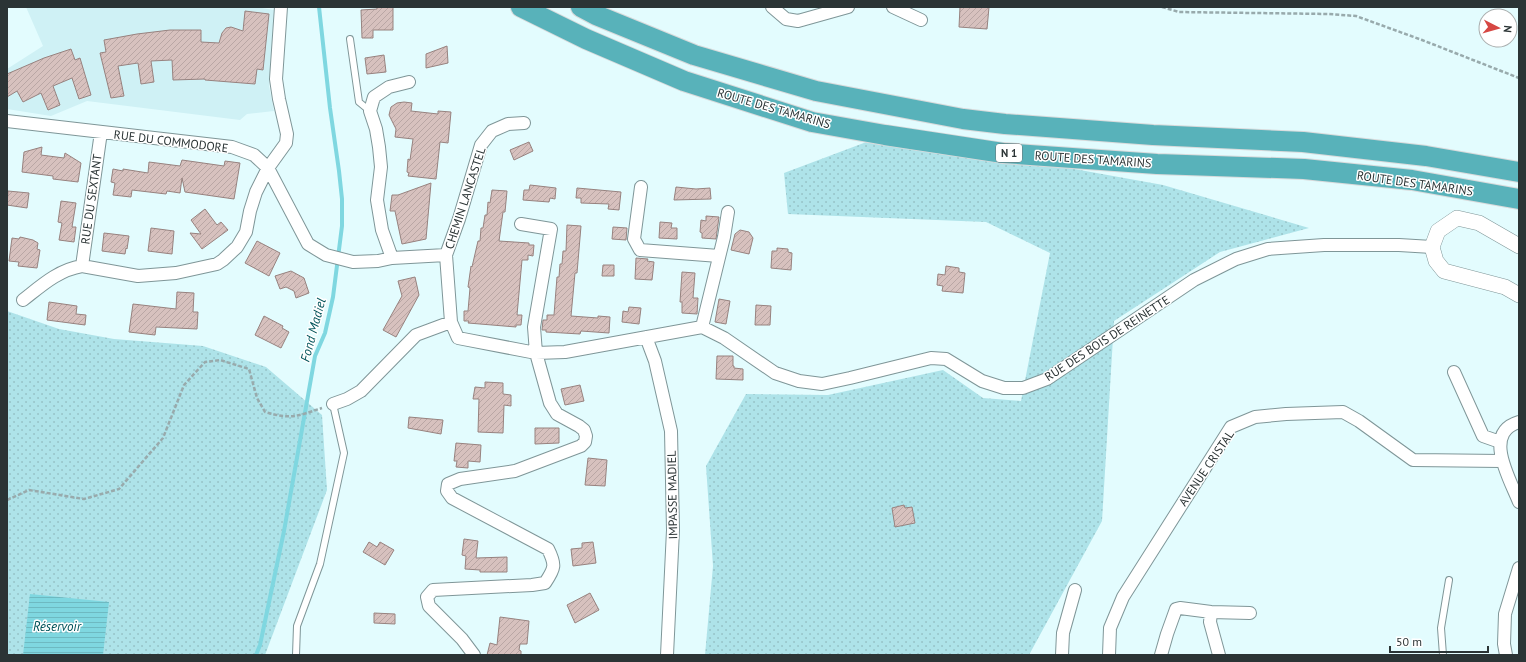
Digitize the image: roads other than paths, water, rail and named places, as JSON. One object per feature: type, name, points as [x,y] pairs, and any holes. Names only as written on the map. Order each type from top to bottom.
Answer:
[{"type":"highway","name":"ROUTE DES TAMARINS","points":[[521,7],[586,39],[684,81],[812,122],[1003,153],[1157,164],[1304,169],[1412,180],[1519,199]]},
{"type":"highway","points":[[581,7],[596,15],[694,55],[808,89],[963,119],[1005,124],[1153,135],[1303,142],[1426,156],[1519,172]]},
{"type":"street","points":[[23,300],[61,272],[82,266],[138,276],[176,273],[217,264],[237,247],[246,232],[250,211],[256,192],[268,168],[286,143],[287,134],[278,99],[276,79],[281,7]]},
{"type":"street","points":[[772,7],[786,19],[798,21],[848,7]]},
{"type":"street","points":[[893,7],[921,20]]},
{"type":"street","points":[[392,258],[382,230],[378,207],[377,200],[380,167],[379,147],[376,129],[370,111],[374,97],[389,87],[409,82]]},
{"type":"street","name":"RUE DU COMMODORE","points":[[7,121],[232,147],[254,155],[268,168],[308,244],[326,255],[354,262],[446,255]]},
{"type":"street","name":"CHEMIN LANCASTEL","points":[[451,322],[446,255],[460,219],[481,144],[492,131],[508,124],[524,123]]},
{"type":"street","name":"RUE DU SEXTANT","points":[[82,266],[101,132]]},
{"type":"street","points":[[641,187],[634,239],[640,250],[719,256]]},
{"type":"street","points":[[333,404],[347,399],[361,391],[416,335],[451,322],[458,338],[536,352],[565,352],[702,327],[728,212]]},
{"type":"street","points":[[1519,246],[1479,222],[1457,218],[1438,231],[1432,247],[1436,261],[1444,271],[1505,287],[1519,295]]},
{"type":"street","points":[[474,655],[462,639],[429,606],[427,597],[433,590],[532,586],[545,583],[552,573],[554,561],[548,550],[452,498],[447,491],[448,484],[460,479],[515,471],[581,446],[585,442],[586,436],[584,430],[557,414],[550,404],[536,352],[534,327],[551,229],[521,224]]},
{"type":"street","name":"RUE DES BOIS DE REINETTE","points":[[702,327],[724,338],[775,373],[799,381],[822,384],[931,358],[946,359],[982,381],[1004,388],[1023,388],[1047,379],[1194,280],[1236,259],[1268,249],[1324,244],[1432,247]]},
{"type":"street","name":"IMPASSE MADIEL","points":[[646,338],[655,361],[671,431],[673,530],[667,655]]},
{"type":"street","points":[[1454,372],[1483,436],[1500,442]]},
{"type":"street","name":"AVENUE CRISTAL","points":[[1109,655],[1110,628],[1123,597],[1231,427],[1255,417],[1286,414],[1343,412],[1359,421],[1413,460],[1502,461]]},
{"type":"street","points":[[1519,422],[1504,432],[1500,442],[1502,461],[1519,502]]},
{"type":"street","points":[[1506,655],[1504,644],[1505,614],[1519,568]]},
{"type":"street","points":[[1062,655],[1063,633],[1075,590]]},
{"type":"street","points":[[1162,655],[1167,634],[1176,609],[1180,608],[1211,612],[1250,613]]},
{"type":"street","points":[[1211,612],[1210,622],[1219,655]]},
{"type":"lane","points":[[350,39],[359,102],[370,111]]},
{"type":"lane","points":[[296,655],[297,626],[320,564],[344,453],[333,404]]},
{"type":"lane","points":[[1443,655],[1441,628],[1449,580]]},
{"type":"water","name":"Réservoir","points":[[30,594],[109,602],[103,655],[23,655]]},
{"type":"waterway","name":"Fond Madiel","points":[[256,655],[260,645],[284,531],[315,356],[325,333],[333,297],[342,226],[342,199],[319,7]]}]
